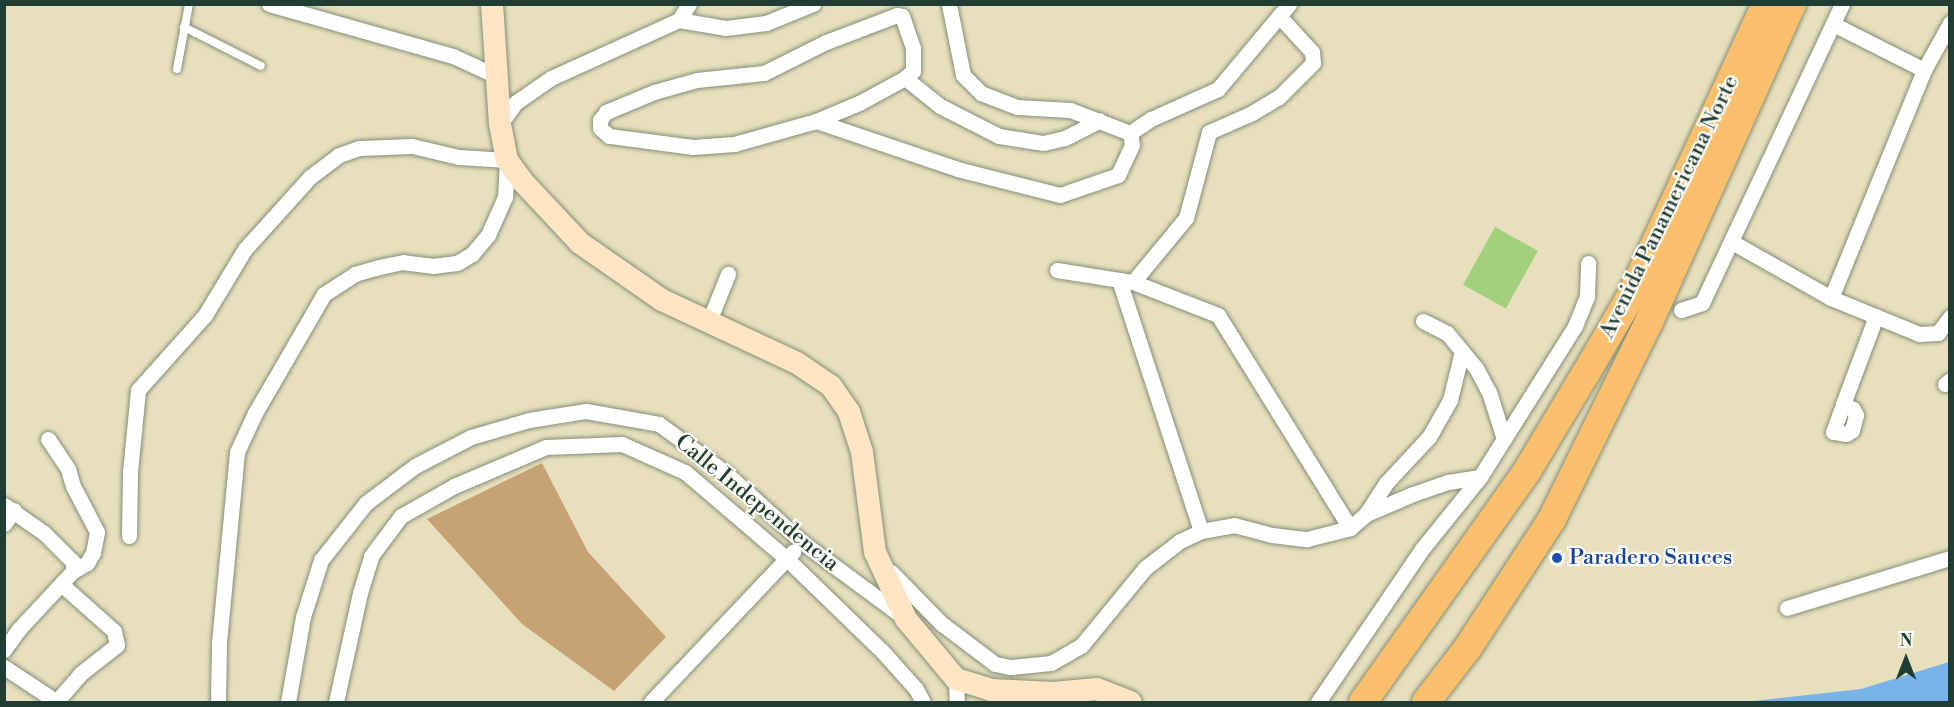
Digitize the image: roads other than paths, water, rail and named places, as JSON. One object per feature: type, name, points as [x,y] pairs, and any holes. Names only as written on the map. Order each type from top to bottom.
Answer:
[{"type":"highway","name":"Avenida Panamericana Norte","points":[[1363,702],[1527,471],[1597,354],[1636,286],[1766,4]]},
{"type":"highway","name":"Avenida Panamericana Norte","points":[[1426,702],[1467,649],[1552,519],[1649,322],[1792,4]]},
{"type":"street","points":[[269,4],[453,56],[496,76]]},
{"type":"street","points":[[218,702],[219,644],[237,452],[255,413],[324,294],[355,274],[380,267],[403,262],[434,266],[457,263],[472,254],[488,235],[505,197],[507,160],[500,124],[492,4]]},
{"type":"street","points":[[500,124],[515,103],[551,78],[679,20],[689,4]]},
{"type":"street","points":[[679,20],[726,28],[766,23],[813,4]]},
{"type":"street","points":[[949,4],[963,75],[981,93],[1017,108],[1070,110],[1130,133]]},
{"type":"street","points":[[1681,310],[1702,303],[1842,4]]},
{"type":"street","points":[[1126,281],[1186,218],[1209,132],[1252,113],[1279,97],[1312,63],[1312,52],[1284,10],[1218,89],[1151,119],[1130,133]]},
{"type":"street","points":[[897,15],[902,16],[915,61],[913,71],[905,78],[859,103],[816,121],[734,144],[693,147],[609,136],[600,128],[600,120],[606,112],[654,92],[697,80],[764,73],[826,42],[897,15]]},
{"type":"street","points":[[1831,298],[1924,70],[1950,23]]},
{"type":"street","points":[[1833,24],[1924,70]]},
{"type":"street","points":[[905,78],[940,106],[999,136],[1043,143],[1065,138],[1100,120]]},
{"type":"street","points":[[816,121],[961,171],[1060,195],[1118,175],[1132,145],[1130,133]]},
{"type":"street","points":[[129,536],[130,472],[138,390],[205,315],[244,249],[310,177],[339,155],[359,148],[412,146],[459,157],[507,160]]},
{"type":"street","points":[[507,160],[522,181],[580,243],[662,300],[797,363],[831,386],[849,412],[862,452],[876,552],[906,619]]},
{"type":"street","points":[[1732,242],[1831,298],[1928,334],[1938,333],[1950,317]]},
{"type":"street","points":[[1318,702],[1422,549],[1480,477],[1575,326],[1587,296],[1588,263]]},
{"type":"street","points":[[1057,270],[1126,281],[1218,315],[1350,528]]},
{"type":"street","points":[[710,321],[728,274]]},
{"type":"street","points":[[1126,281],[1202,531]]},
{"type":"street","points":[[1844,404],[1876,316]]},
{"type":"street","points":[[1423,321],[1447,333],[1476,368],[1490,392],[1504,439]]},
{"type":"street","points":[[876,552],[901,584],[942,624],[983,657],[995,664],[1011,668],[1051,663],[1081,646],[1145,568],[1180,541],[1202,531],[1234,525],[1272,535],[1307,539],[1350,528],[1366,514],[1387,482],[1429,437],[1450,400],[1462,351]]},
{"type":"street","name":"Calle Independencia","points":[[288,702],[303,617],[321,560],[366,503],[415,466],[471,437],[529,420],[586,411],[659,424],[726,473],[803,543],[906,619],[956,680]]},
{"type":"street","points":[[4,650],[19,629],[61,584],[73,567],[87,562],[93,553],[97,532],[73,486],[68,469],[48,440]]},
{"type":"street","points":[[336,702],[360,593],[371,556],[401,516],[454,486],[546,447],[622,444],[685,472],[787,559],[882,651],[916,689],[923,702]]},
{"type":"street","points":[[1366,514],[1448,482],[1480,477]]},
{"type":"street","points":[[4,524],[9,508],[44,533],[73,567]]},
{"type":"street","points":[[651,702],[803,543]]},
{"type":"street","points":[[1787,608],[1950,558]]},
{"type":"street","points":[[4,667],[57,702],[80,674],[117,645],[114,631],[61,584]]},
{"type":"street","points":[[957,702],[956,680],[991,690],[1053,693],[1097,689],[1131,702]]},
{"type":"lane","points":[[177,69],[189,4]]},
{"type":"lane","points":[[184,27],[261,66]]},
{"type":"water","points":[[1949,662],[1949,702],[1745,702],[1861,689]]},
{"type":"place","name":"Paradero Sauces","points":[[1557,558]]}]
